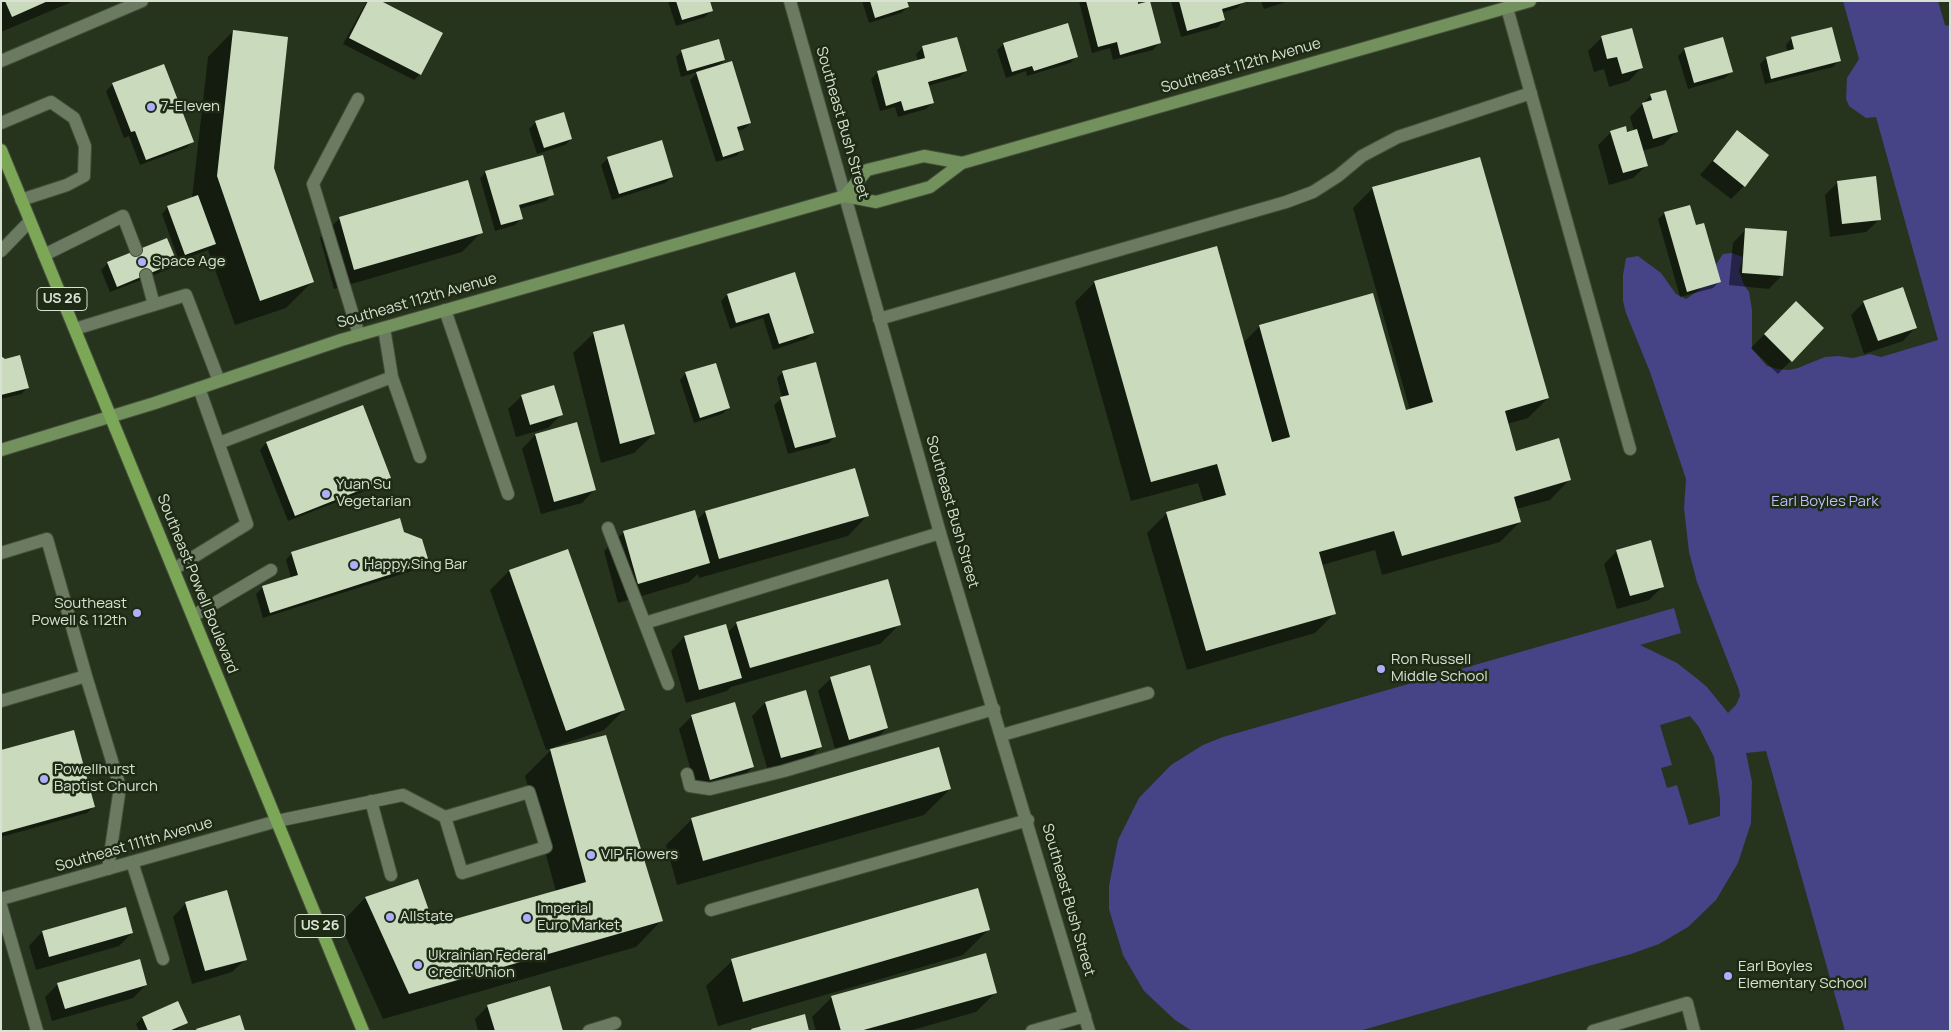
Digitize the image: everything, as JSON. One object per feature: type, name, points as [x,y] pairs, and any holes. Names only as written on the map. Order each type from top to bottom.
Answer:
[{"type":"main road","name":"Southeast Powell Boulevard","points":[[1,150],[363,1031]]},
{"type":"street","points":[[1,61],[142,1]]},
{"type":"street","name":"Southeast Bush Street","points":[[790,1],[940,533],[1028,820],[1089,1031]]},
{"type":"street","name":"Southeast 112th Avenue","points":[[1,450],[112,417],[360,335],[846,196],[876,202],[930,187],[962,163],[1530,1]]},
{"type":"street","points":[[1507,8],[1630,449]]},
{"type":"street","points":[[879,319],[1286,202],[1313,192],[1338,176],[1362,156],[1398,138],[1531,93]]},
{"type":"street","points":[[358,99],[313,184],[360,335]]},
{"type":"street","points":[[1,123],[51,102],[74,118],[85,146],[84,176],[67,185],[22,200]]},
{"type":"street","name":"Southeast 112th Avenue","points":[[846,196],[867,170],[924,156],[962,163]]},
{"type":"street","points":[[44,255],[123,216],[136,250]]},
{"type":"street","points":[[1,251],[30,220]]},
{"type":"street","points":[[146,275],[154,305]]},
{"type":"street","points":[[75,329],[186,296],[219,381]]},
{"type":"street","points":[[445,310],[508,494]]},
{"type":"street","points":[[384,328],[392,377],[420,457]]},
{"type":"street","points":[[219,443],[392,377]]},
{"type":"street","points":[[174,569],[247,524],[199,388]]},
{"type":"street","points":[[608,528],[668,684]]},
{"type":"street","points":[[645,623],[940,533]]},
{"type":"street","points":[[1,552],[47,539],[120,787],[108,869]]},
{"type":"street","points":[[193,616],[271,570]]},
{"type":"street","points":[[1,701],[86,676]]},
{"type":"street","points":[[1002,735],[1148,694]]},
{"type":"street","points":[[687,774],[690,786],[710,789],[793,768],[994,709]]},
{"type":"street","points":[[529,792],[546,847],[462,873],[445,817],[529,792]]},
{"type":"street","name":"Southeast 111th Avenue","points":[[1,900],[277,821],[403,795],[445,817]]},
{"type":"street","points":[[371,801],[391,876]]},
{"type":"street","points":[[711,910],[1028,820]]},
{"type":"street","points":[[132,862],[163,959]]},
{"type":"street","points":[[1,906],[37,1031]]},
{"type":"street","points":[[1593,1031],[1687,1003],[1694,1031]]},
{"type":"street","points":[[1032,1031],[1085,1016]]},
{"type":"street","points":[[589,1031],[615,1023]]},
{"type":"green space","name":"Earl Boyles Park","points":[[1843,1],[1938,1],[1945,25],[1950,26],[1950,1031],[1845,1031],[1766,751],[1746,753],[1752,782],[1751,823],[1738,863],[1716,900],[1688,927],[1659,944],[1631,954],[1359,1031],[1192,1031],[1175,1020],[1144,991],[1123,955],[1109,909],[1109,886],[1118,840],[1139,798],[1171,765],[1203,745],[1223,737],[1674,608],[1681,633],[1640,645],[1677,663],[1707,687],[1728,713],[1736,705],[1740,696],[1739,690],[1697,582],[1689,552],[1684,508],[1686,479],[1650,372],[1623,301],[1623,275],[1626,258],[1638,256],[1661,273],[1676,294],[1686,299],[1699,290],[1723,254],[1732,253],[1743,257],[1739,271],[1744,285],[1749,292],[1752,310],[1752,349],[1767,366],[1789,370],[1825,357],[1853,358],[1870,354],[1881,357],[1938,340],[1876,117],[1866,118],[1849,106],[1846,99],[1847,78],[1859,59]],"holes":[[[1690,716],[1699,727],[1714,757],[1720,799],[1720,816],[1689,825],[1677,785],[1667,788],[1661,768],[1672,765],[1660,725]]]},
{"type":"building","points":[[5,1],[48,1],[12,17]]},
{"type":"building","points":[[368,1],[381,1],[443,33],[421,75],[349,38]]},
{"type":"building","points":[[676,1],[710,1],[713,11],[682,20]]},
{"type":"building","points":[[870,1],[907,1],[909,7],[875,18]]},
{"type":"building","points":[[1086,1],[1138,1],[1138,4],[1150,1],[1161,43],[1120,55],[1117,42],[1098,47]]},
{"type":"building","points":[[1179,1],[1246,2],[1222,9],[1225,20],[1187,31]]},
{"type":"building","points":[[1068,23],[1078,57],[1034,71],[1032,66],[1012,72],[1003,43]]},
{"type":"building","points":[[1832,27],[1841,61],[1771,79],[1766,57],[1794,49],[1791,37]]},
{"type":"building","points":[[1632,28],[1643,68],[1622,74],[1617,57],[1607,59],[1601,36]]},
{"type":"building","points":[[233,30],[288,37],[274,168],[314,282],[260,301],[217,176]]},
{"type":"building","points":[[957,37],[967,71],[928,82],[934,103],[904,111],[901,101],[886,106],[877,71],[925,58],[922,46]]},
{"type":"building","points":[[1723,37],[1733,72],[1694,83],[1684,48]]},
{"type":"building","points":[[719,39],[725,60],[687,71],[681,50]]},
{"type":"building","points":[[732,61],[751,123],[737,127],[744,150],[723,157],[696,72]]},
{"type":"building","name":"7-Eleven","points":[[164,64],[194,142],[146,160],[135,131],[131,132],[112,83]]},
{"type":"building","points":[[1666,90],[1678,132],[1653,139],[1642,103],[1652,100],[1650,94]]},
{"type":"building","points":[[564,112],[572,139],[544,148],[535,121]]},
{"type":"building","points":[[1626,126],[1627,132],[1637,129],[1648,166],[1623,173],[1610,131]]},
{"type":"building","points":[[1737,130],[1769,155],[1745,187],[1713,161]]},
{"type":"building","points":[[662,140],[673,177],[619,194],[607,157]]},
{"type":"building","points":[[543,155],[554,195],[519,205],[523,219],[501,225],[485,171]]},
{"type":"building","points":[[1480,157],[1549,398],[1505,411],[1516,451],[1559,438],[1571,480],[1514,497],[1521,522],[1402,556],[1394,531],[1319,552],[1336,614],[1206,651],[1166,512],[1226,495],[1217,464],[1151,482],[1094,281],[1217,246],[1272,442],[1290,437],[1259,325],[1373,293],[1406,410],[1433,402],[1372,187]]},
{"type":"building","points":[[1876,176],[1881,220],[1842,224],[1837,181]]},
{"type":"building","points":[[468,180],[483,233],[354,270],[339,217]]},
{"type":"building","points":[[198,195],[216,244],[185,255],[167,206]]},
{"type":"building","points":[[1690,205],[1696,225],[1704,223],[1721,282],[1687,292],[1664,212]]},
{"type":"building","points":[[1745,228],[1787,231],[1783,276],[1742,273]]},
{"type":"building","name":"Space Age","points":[[167,238],[177,262],[117,287],[107,262]]},
{"type":"building","points":[[795,272],[814,333],[779,344],[769,313],[736,323],[727,294]]},
{"type":"building","points":[[1903,287],[1917,328],[1878,341],[1863,301]]},
{"type":"building","points":[[1796,301],[1824,328],[1792,362],[1764,334]]},
{"type":"building","points":[[624,324],[655,434],[620,444],[593,332]]},
{"type":"building","points":[[20,355],[29,388],[1,395],[1,356],[5,359]]},
{"type":"building","points":[[816,362],[836,437],[795,448],[780,397],[789,395],[782,371]]},
{"type":"building","points":[[716,363],[730,408],[700,418],[685,372]]},
{"type":"building","points":[[554,385],[563,415],[530,425],[521,395]]},
{"type":"building","points":[[363,405],[391,478],[295,516],[266,442]]},
{"type":"building","points":[[577,422],[596,490],[554,502],[535,434]]},
{"type":"building","points":[[855,468],[869,516],[719,559],[705,511]]},
{"type":"building","points":[[695,510],[710,563],[638,584],[623,531]]},
{"type":"building","points":[[400,518],[404,532],[422,539],[429,562],[270,613],[262,586],[298,575],[291,552]]},
{"type":"building","points":[[1651,540],[1664,587],[1630,596],[1616,550]]},
{"type":"building","points":[[568,549],[625,710],[566,731],[509,570]]},
{"type":"building","points":[[888,579],[901,625],[750,668],[736,622]]},
{"type":"building","points":[[726,624],[742,678],[699,690],[684,636]]},
{"type":"building","points":[[870,665],[888,728],[849,740],[830,677]]},
{"type":"building","points":[[806,690],[822,747],[781,758],[765,702]]},
{"type":"building","points":[[735,702],[754,767],[710,780],[691,715]]},
{"type":"building","name":"Powellhurst Baptist Church","points":[[74,730],[95,807],[1,833],[1,750]]},
{"type":"building","points":[[606,735],[663,921],[409,994],[365,897],[418,879],[434,925],[586,882],[550,749]]},
{"type":"building","points":[[939,747],[951,789],[703,861],[691,818]]},
{"type":"building","points":[[978,888],[990,930],[743,1002],[731,959]]},
{"type":"building","points":[[227,890],[247,960],[205,971],[185,902]]},
{"type":"building","points":[[126,907],[133,933],[49,957],[42,931]]},
{"type":"building","points":[[986,953],[997,993],[860,1031],[841,1031],[831,996]]},
{"type":"building","points":[[140,959],[147,985],[65,1009],[57,983]]},
{"type":"building","points":[[550,986],[563,1031],[495,1031],[487,1005]]},
{"type":"building","points":[[178,1001],[188,1023],[169,1031],[148,1031],[142,1017]]},
{"type":"building","points":[[805,1014],[809,1031],[752,1031],[751,1029]]},
{"type":"building","points":[[240,1015],[245,1031],[197,1031],[196,1029]]},
{"type":"place","name":"7-Eleven","points":[[151,107]]},
{"type":"place","name":"Space Age","points":[[142,262]]},
{"type":"place","name":"Yuan Su Vegetarian","points":[[326,494]]},
{"type":"place","name":"Happy Sing Bar","points":[[354,565]]},
{"type":"place","name":"Southeast Powell & 112th","points":[[137,613]]},
{"type":"place","name":"Ron Russell Middle School","points":[[1381,669]]},
{"type":"place","name":"Powellhurst Baptist Church","points":[[44,779]]},
{"type":"place","name":"VIP Flowers","points":[[591,855]]},
{"type":"place","name":"Allstate","points":[[390,917]]},
{"type":"place","name":"Imperial Euro Market","points":[[527,918]]},
{"type":"place","name":"Ukrainian Federal Credit Union","points":[[418,965]]},
{"type":"place","name":"Earl Boyles Elementary School","points":[[1728,976]]}]
